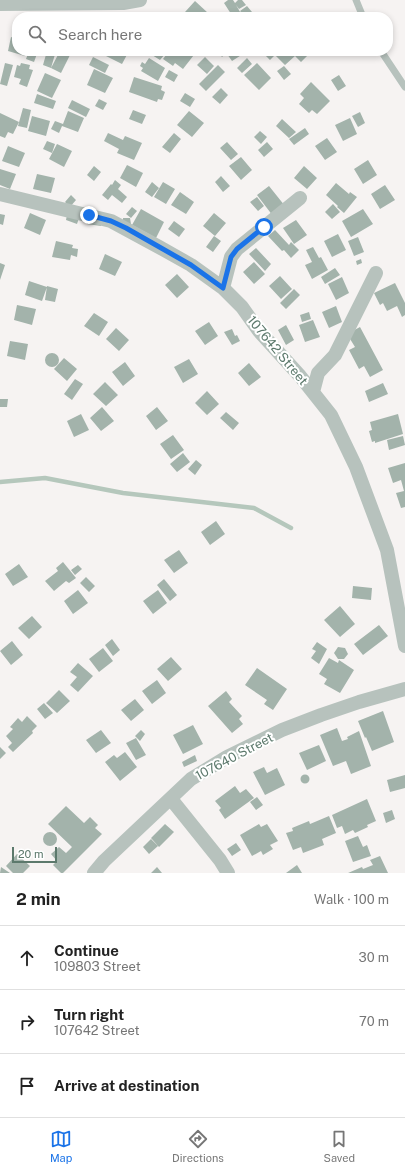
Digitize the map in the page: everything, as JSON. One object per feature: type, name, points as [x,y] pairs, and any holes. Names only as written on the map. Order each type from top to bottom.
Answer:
[{"type":"street","points":[[0,4],[123,3],[140,0]]},
{"type":"street","name":"107642 Street","points":[[0,194],[111,221],[172,254],[223,288],[242,307],[260,331],[300,376],[332,416],[356,467],[387,550],[405,646]]},
{"type":"street","points":[[223,288],[231,257],[237,249],[300,198]]},
{"type":"street","points":[[313,392],[318,373],[335,355],[376,273]]},
{"type":"street","name":"107640 Street","points":[[94,873],[104,861],[191,779],[227,757],[282,730],[359,702],[405,689]]},
{"type":"street","points":[[171,799],[220,860],[228,873]]},
{"type":"lane","points":[[356,0],[361,12]]},
{"type":"lane","points":[[384,56],[405,87]]},
{"type":"building","points":[[228,0],[233,0],[235,3],[238,0],[242,0],[246,5],[239,9],[236,5],[240,12],[230,12],[224,3]]},
{"type":"building","points":[[195,1],[207,12],[185,12]]},
{"type":"building","points":[[247,6],[252,12],[241,12],[240,11]]},
{"type":"building","points":[[11,37],[12,52],[8,51]]},
{"type":"building","points":[[27,56],[36,56],[34,62],[26,59]]},
{"type":"building","points":[[46,56],[55,56],[51,68],[43,65]]},
{"type":"building","points":[[57,56],[70,56],[61,73],[51,68]]},
{"type":"building","points":[[106,56],[126,56],[122,64]]},
{"type":"building","points":[[154,56],[163,56],[160,60]]},
{"type":"building","points":[[165,56],[193,56],[183,69],[175,63],[173,66],[163,59]]},
{"type":"building","points":[[228,56],[240,56],[232,61]]},
{"type":"building","points":[[266,56],[274,56],[270,60]]},
{"type":"building","points":[[276,56],[295,56],[285,65]]},
{"type":"building","points":[[295,56],[307,56],[301,62]]},
{"type":"building","points":[[93,57],[109,65],[105,73],[89,65]]},
{"type":"building","points":[[205,57],[214,66],[207,74],[197,65]]},
{"type":"building","points":[[149,58],[165,68],[158,81],[141,71],[143,68],[140,66],[142,62],[145,64]]},
{"type":"building","points":[[247,58],[252,64],[242,73],[237,68]]},
{"type":"building","points":[[5,63],[13,65],[7,86],[0,84]]},
{"type":"building","points":[[21,63],[30,65],[29,69],[33,70],[27,87],[19,84],[21,79],[14,77],[17,65],[20,66]]},
{"type":"building","points":[[257,63],[271,78],[259,90],[244,75]]},
{"type":"building","points":[[218,65],[225,72],[206,91],[199,84]]},
{"type":"building","points":[[284,66],[291,74],[284,80],[277,71]]},
{"type":"building","points":[[94,69],[113,78],[105,93],[87,85]]},
{"type":"building","points":[[169,70],[178,75],[174,82],[165,77]]},
{"type":"building","points":[[45,73],[61,80],[52,98],[37,91]]},
{"type":"building","points":[[339,75],[346,86],[338,91],[331,80]]},
{"type":"building","points":[[134,77],[162,86],[161,90],[165,92],[162,100],[158,99],[157,102],[129,92]]},
{"type":"building","points":[[311,82],[330,101],[317,114],[312,110],[309,113],[299,104],[304,98],[300,94]]},
{"type":"building","points":[[221,88],[228,95],[220,104],[212,97]]},
{"type":"building","points":[[185,93],[195,99],[190,107],[180,101]]},
{"type":"building","points":[[37,94],[56,101],[53,109],[34,103]]},
{"type":"building","points":[[99,99],[107,103],[103,110],[95,106]]},
{"type":"building","points":[[72,100],[90,109],[86,117],[68,108]]},
{"type":"building","points":[[23,108],[31,110],[27,128],[18,126]]},
{"type":"building","points":[[133,110],[146,115],[142,124],[129,119]]},
{"type":"building","points":[[68,111],[84,118],[78,132],[62,126],[59,133],[51,129],[55,121],[63,124]]},
{"type":"building","points":[[189,111],[204,123],[192,137],[177,125]]},
{"type":"building","points":[[360,112],[365,123],[358,127],[352,116]]},
{"type":"building","points":[[0,113],[19,122],[13,134],[8,132],[5,138],[0,136]]},
{"type":"building","points":[[32,116],[50,121],[46,136],[28,131]]},
{"type":"building","points":[[350,118],[357,134],[343,141],[335,125]]},
{"type":"building","points":[[282,119],[296,132],[289,138],[276,126]]},
{"type":"building","points":[[305,128],[309,134],[294,145],[289,139]]},
{"type":"building","points":[[260,131],[267,137],[261,144],[254,137]]},
{"type":"building","points":[[108,133],[123,140],[125,136],[142,143],[134,160],[117,153],[119,149],[104,141]]},
{"type":"building","points":[[174,133],[181,139],[170,153],[162,147]]},
{"type":"building","points":[[327,138],[337,152],[325,160],[315,146]]},
{"type":"building","points":[[47,141],[55,144],[52,153],[43,149]]},
{"type":"building","points":[[227,142],[238,154],[231,160],[220,148]]},
{"type":"building","points":[[267,142],[273,149],[264,157],[258,150]]},
{"type":"building","points":[[57,144],[72,151],[64,167],[49,159]]},
{"type":"building","points":[[8,146],[25,153],[19,167],[2,161]]},
{"type":"building","points":[[241,157],[252,170],[241,180],[229,166]]},
{"type":"building","points":[[368,160],[377,175],[363,184],[354,169]]},
{"type":"building","points":[[127,165],[143,173],[136,187],[120,178]]},
{"type":"building","points":[[94,166],[101,172],[94,181],[87,175]]},
{"type":"building","points":[[304,166],[317,178],[307,189],[294,178]]},
{"type":"building","points":[[0,169],[16,174],[10,189],[0,185]]},
{"type":"building","points":[[37,174],[55,178],[51,193],[33,189]]},
{"type":"building","points":[[221,176],[230,186],[223,192],[215,182]]},
{"type":"building","points":[[115,180],[121,185],[118,189],[127,197],[122,203],[112,195],[108,200],[102,195]]},
{"type":"building","points":[[152,182],[159,188],[152,197],[145,192]]},
{"type":"building","points":[[163,182],[175,189],[166,204],[154,197]]},
{"type":"building","points":[[336,183],[349,194],[350,192],[357,197],[344,213],[326,195]]},
{"type":"building","points":[[385,185],[395,200],[380,209],[371,194]]},
{"type":"building","points":[[269,186],[285,206],[273,216],[257,195]]},
{"type":"building","points":[[180,192],[194,202],[186,214],[171,205]]},
{"type":"building","points":[[71,195],[76,200],[70,207],[65,202]]},
{"type":"building","points":[[257,197],[264,206],[258,211],[250,202]]},
{"type":"building","points":[[333,204],[340,212],[332,219],[325,212]]},
{"type":"building","points":[[132,207],[137,211],[131,218],[126,214]]},
{"type":"building","points":[[141,209],[164,222],[156,238],[132,225]]},
{"type":"building","points":[[363,209],[373,224],[351,237],[342,221]]},
{"type":"building","points":[[30,213],[46,220],[40,235],[24,228]]},
{"type":"building","points":[[214,213],[226,223],[215,236],[203,226]]},
{"type":"building","points":[[0,214],[5,215],[3,225],[0,224]]},
{"type":"building","points":[[67,215],[79,218],[77,224],[66,220]]},
{"type":"building","points":[[88,218],[102,220],[101,226],[87,224]]},
{"type":"building","points":[[123,218],[130,218],[131,224],[123,225]]},
{"type":"building","points":[[296,220],[307,235],[294,244],[283,228]]},
{"type":"building","points":[[174,221],[185,229],[179,237],[168,229]]},
{"type":"building","points":[[275,230],[289,245],[291,242],[299,250],[291,258],[268,236]]},
{"type":"building","points":[[338,234],[346,250],[332,257],[324,241]]},
{"type":"building","points":[[214,236],[221,241],[213,252],[206,247]]},
{"type":"building","points":[[358,237],[364,252],[354,256],[348,241]]},
{"type":"building","points":[[56,241],[73,245],[72,248],[78,249],[77,257],[71,255],[70,260],[52,257]]},
{"type":"building","points":[[313,247],[319,258],[321,257],[328,270],[312,279],[305,265],[312,262],[306,250]]},
{"type":"building","points":[[256,248],[271,264],[265,271],[249,254]]},
{"type":"building","points":[[105,254],[122,262],[115,276],[99,269]]},
{"type":"building","points":[[361,259],[362,263],[357,265],[356,261]]},
{"type":"building","points":[[254,262],[265,274],[254,284],[243,272]]},
{"type":"building","points":[[0,263],[5,265],[0,280]]},
{"type":"building","points":[[335,268],[340,275],[325,284],[321,277]]},
{"type":"building","points":[[177,274],[189,287],[177,298],[165,285]]},
{"type":"building","points":[[280,276],[292,289],[281,299],[269,286]]},
{"type":"building","points":[[342,277],[349,293],[336,300],[328,284]]},
{"type":"building","points":[[29,281],[47,287],[42,301],[25,295]]},
{"type":"building","points":[[395,283],[405,303],[405,315],[402,317],[397,306],[387,311],[383,303],[380,305],[374,293]]},
{"type":"building","points":[[47,286],[58,289],[55,302],[45,300]]},
{"type":"building","points":[[294,289],[300,295],[286,309],[280,303]]},
{"type":"building","points":[[17,305],[36,309],[32,325],[14,320]]},
{"type":"building","points":[[336,306],[342,322],[329,328],[322,312]]},
{"type":"building","points":[[309,312],[311,319],[302,322],[300,315]]},
{"type":"building","points":[[94,313],[108,322],[99,336],[84,326]]},
{"type":"building","points":[[313,320],[320,337],[305,342],[299,325]]},
{"type":"building","points":[[209,322],[218,336],[205,345],[195,331]]},
{"type":"building","points":[[286,325],[294,340],[286,345],[278,330]]},
{"type":"building","points":[[360,327],[383,370],[370,377],[364,366],[359,369],[349,350],[355,347],[347,334]]},
{"type":"building","points":[[116,328],[129,340],[119,351],[106,339]]},
{"type":"building","points":[[232,329],[235,336],[237,335],[240,341],[232,345],[224,332]]},
{"type":"building","points":[[10,341],[28,344],[25,360],[7,356]]},
{"type":"building","points":[[52,353],[57,355],[59,360],[57,365],[52,367],[47,365],[45,360],[47,355]]},
{"type":"building","points":[[64,358],[77,369],[67,381],[54,369]]},
{"type":"building","points":[[189,359],[198,374],[183,383],[174,367]]},
{"type":"building","points":[[125,362],[135,376],[123,386],[112,372]]},
{"type":"building","points":[[249,363],[261,377],[249,386],[238,373]]},
{"type":"building","points":[[75,379],[83,384],[72,400],[64,394]]},
{"type":"building","points":[[105,382],[118,395],[106,406],[93,394]]},
{"type":"building","points":[[383,383],[388,394],[369,402],[365,391]]},
{"type":"building","points":[[207,391],[219,404],[207,415],[195,403]]},
{"type":"building","points":[[0,399],[8,399],[7,407],[0,407]]},
{"type":"building","points":[[102,407],[114,421],[101,431],[90,418]]},
{"type":"building","points":[[157,407],[168,421],[156,430],[146,416]]},
{"type":"building","points":[[226,412],[239,423],[233,430],[220,418]]},
{"type":"building","points":[[81,414],[89,430],[74,437],[67,421]]},
{"type":"building","points":[[398,414],[403,434],[375,443],[375,441],[372,442],[369,431],[372,430],[370,422]]},
{"type":"building","points":[[173,435],[184,450],[171,459],[160,444]]},
{"type":"building","points":[[403,436],[405,445],[389,450],[387,440]]},
{"type":"building","points":[[183,453],[190,462],[177,472],[170,464]]},
{"type":"building","points":[[196,460],[202,465],[195,475],[188,469]]},
{"type":"building","points":[[405,463],[405,507],[401,508],[396,493],[404,491],[401,480],[393,483],[388,468]]},
{"type":"building","points":[[216,521],[225,534],[210,545],[201,532]]},
{"type":"building","points":[[179,550],[188,563],[174,573],[164,560]]},
{"type":"building","points":[[63,562],[76,578],[69,583],[66,581],[54,591],[45,581],[58,571],[56,568]]},
{"type":"building","points":[[19,564],[28,577],[13,586],[5,574]]},
{"type":"building","points":[[78,565],[82,569],[75,575],[71,570]]},
{"type":"building","points":[[86,577],[95,586],[89,592],[80,583]]},
{"type":"building","points":[[164,579],[177,595],[170,601],[157,585]]},
{"type":"building","points":[[353,586],[372,588],[371,600],[352,598]]},
{"type":"building","points":[[78,590],[88,603],[73,614],[64,601]]},
{"type":"building","points":[[158,590],[167,603],[153,614],[143,601]]},
{"type":"building","points":[[340,606],[355,624],[340,637],[324,620]]},
{"type":"building","points":[[32,616],[42,627],[29,639],[18,628]]},
{"type":"building","points":[[379,625],[388,636],[363,655],[354,644]]},
{"type":"building","points":[[112,639],[120,650],[113,656],[105,645]]},
{"type":"building","points":[[12,641],[23,655],[11,665],[0,651]]},
{"type":"building","points":[[317,642],[327,649],[319,664],[311,658],[316,651],[312,649]]},
{"type":"building","points":[[338,647],[345,648],[348,654],[344,659],[338,659],[334,653]]},
{"type":"building","points":[[103,648],[113,661],[99,672],[89,659]]},
{"type":"building","points":[[171,657],[182,669],[168,681],[157,669]]},
{"type":"building","points":[[329,658],[338,663],[339,660],[354,670],[340,693],[324,684],[327,679],[319,674]]},
{"type":"building","points":[[78,663],[93,676],[78,692],[70,685],[77,677],[70,672]]},
{"type":"building","points":[[257,668],[287,689],[273,710],[264,704],[267,700],[245,685]]},
{"type":"building","points":[[157,680],[166,693],[152,704],[142,691]]},
{"type":"building","points":[[59,690],[70,701],[57,713],[46,703]]},
{"type":"building","points":[[226,691],[232,699],[229,702],[242,716],[239,719],[243,724],[232,733],[208,706]]},
{"type":"building","points":[[135,699],[144,710],[131,721],[121,710]]},
{"type":"building","points":[[44,703],[53,713],[45,719],[37,709]]},
{"type":"building","points":[[383,711],[394,742],[372,751],[358,721]]},
{"type":"building","points":[[27,716],[37,726],[32,731],[33,733],[13,752],[8,747],[12,743],[6,736],[13,729],[10,727],[18,718],[22,722]]},
{"type":"building","points":[[193,725],[203,744],[183,754],[173,735]]},
{"type":"building","points":[[337,728],[342,741],[348,739],[347,737],[359,731],[371,766],[351,774],[346,761],[333,766],[320,735]]},
{"type":"building","points":[[101,730],[111,743],[96,753],[86,740]]},
{"type":"building","points":[[141,730],[145,734],[140,741],[135,736]]},
{"type":"building","points":[[136,738],[146,755],[136,760],[126,743]]},
{"type":"building","points":[[319,745],[326,761],[307,770],[299,753]]},
{"type":"building","points":[[0,747],[6,753],[0,759]]},
{"type":"building","points":[[125,752],[137,767],[120,781],[105,762],[114,755],[117,758]]},
{"type":"building","points":[[195,755],[197,761],[184,767],[182,762]]},
{"type":"building","points":[[264,767],[267,773],[277,768],[285,785],[265,795],[253,772]]},
{"type":"building","points":[[305,774],[310,779],[305,784],[300,779]]},
{"type":"building","points":[[405,775],[405,788],[390,792],[387,780]]},
{"type":"building","points":[[235,786],[240,793],[246,789],[254,798],[225,819],[219,810],[221,808],[215,801]]},
{"type":"building","points":[[257,797],[263,805],[256,810],[250,802]]},
{"type":"building","points":[[367,799],[376,821],[367,825],[368,827],[355,833],[353,830],[345,834],[342,826],[337,828],[332,815]]},
{"type":"building","points":[[66,806],[84,823],[90,817],[98,825],[95,828],[102,834],[63,873],[61,873],[53,865],[57,861],[51,854],[59,847],[66,853],[72,847],[48,824]]},
{"type":"building","points":[[392,810],[395,819],[386,823],[383,813]]},
{"type":"building","points":[[329,816],[336,833],[322,839],[324,845],[303,853],[301,847],[293,850],[286,833],[293,831],[292,828],[309,821],[310,824]]},
{"type":"building","points":[[165,824],[174,832],[159,847],[151,838]]},
{"type":"building","points":[[259,824],[261,827],[267,824],[278,841],[270,845],[273,849],[263,855],[261,851],[252,856],[240,835]]},
{"type":"building","points":[[50,832],[55,834],[57,839],[55,844],[50,846],[45,844],[43,839],[45,834]]},
{"type":"building","points":[[358,836],[363,847],[367,845],[371,856],[353,862],[345,841]]},
{"type":"building","points":[[151,839],[158,846],[149,854],[143,847]]},
{"type":"building","points":[[236,843],[241,850],[232,856],[227,849]]},
{"type":"building","points":[[17,854],[30,866],[23,873],[13,873],[6,866]]},
{"type":"building","points":[[380,856],[388,873],[348,873],[362,867],[363,869],[373,865],[370,860]]},
{"type":"building","points":[[297,865],[302,873],[286,873]]},
{"type":"building","points":[[1,867],[10,873],[0,873]]},
{"type":"building","points":[[157,867],[162,873],[151,873]]},
{"type":"waterway","points":[[0,482],[45,478],[123,493],[254,508],[291,528]]},
{"type":"route","points":[[89,215],[111,221],[126,228],[191,265],[223,288],[231,257],[237,249],[264,227]]}]
